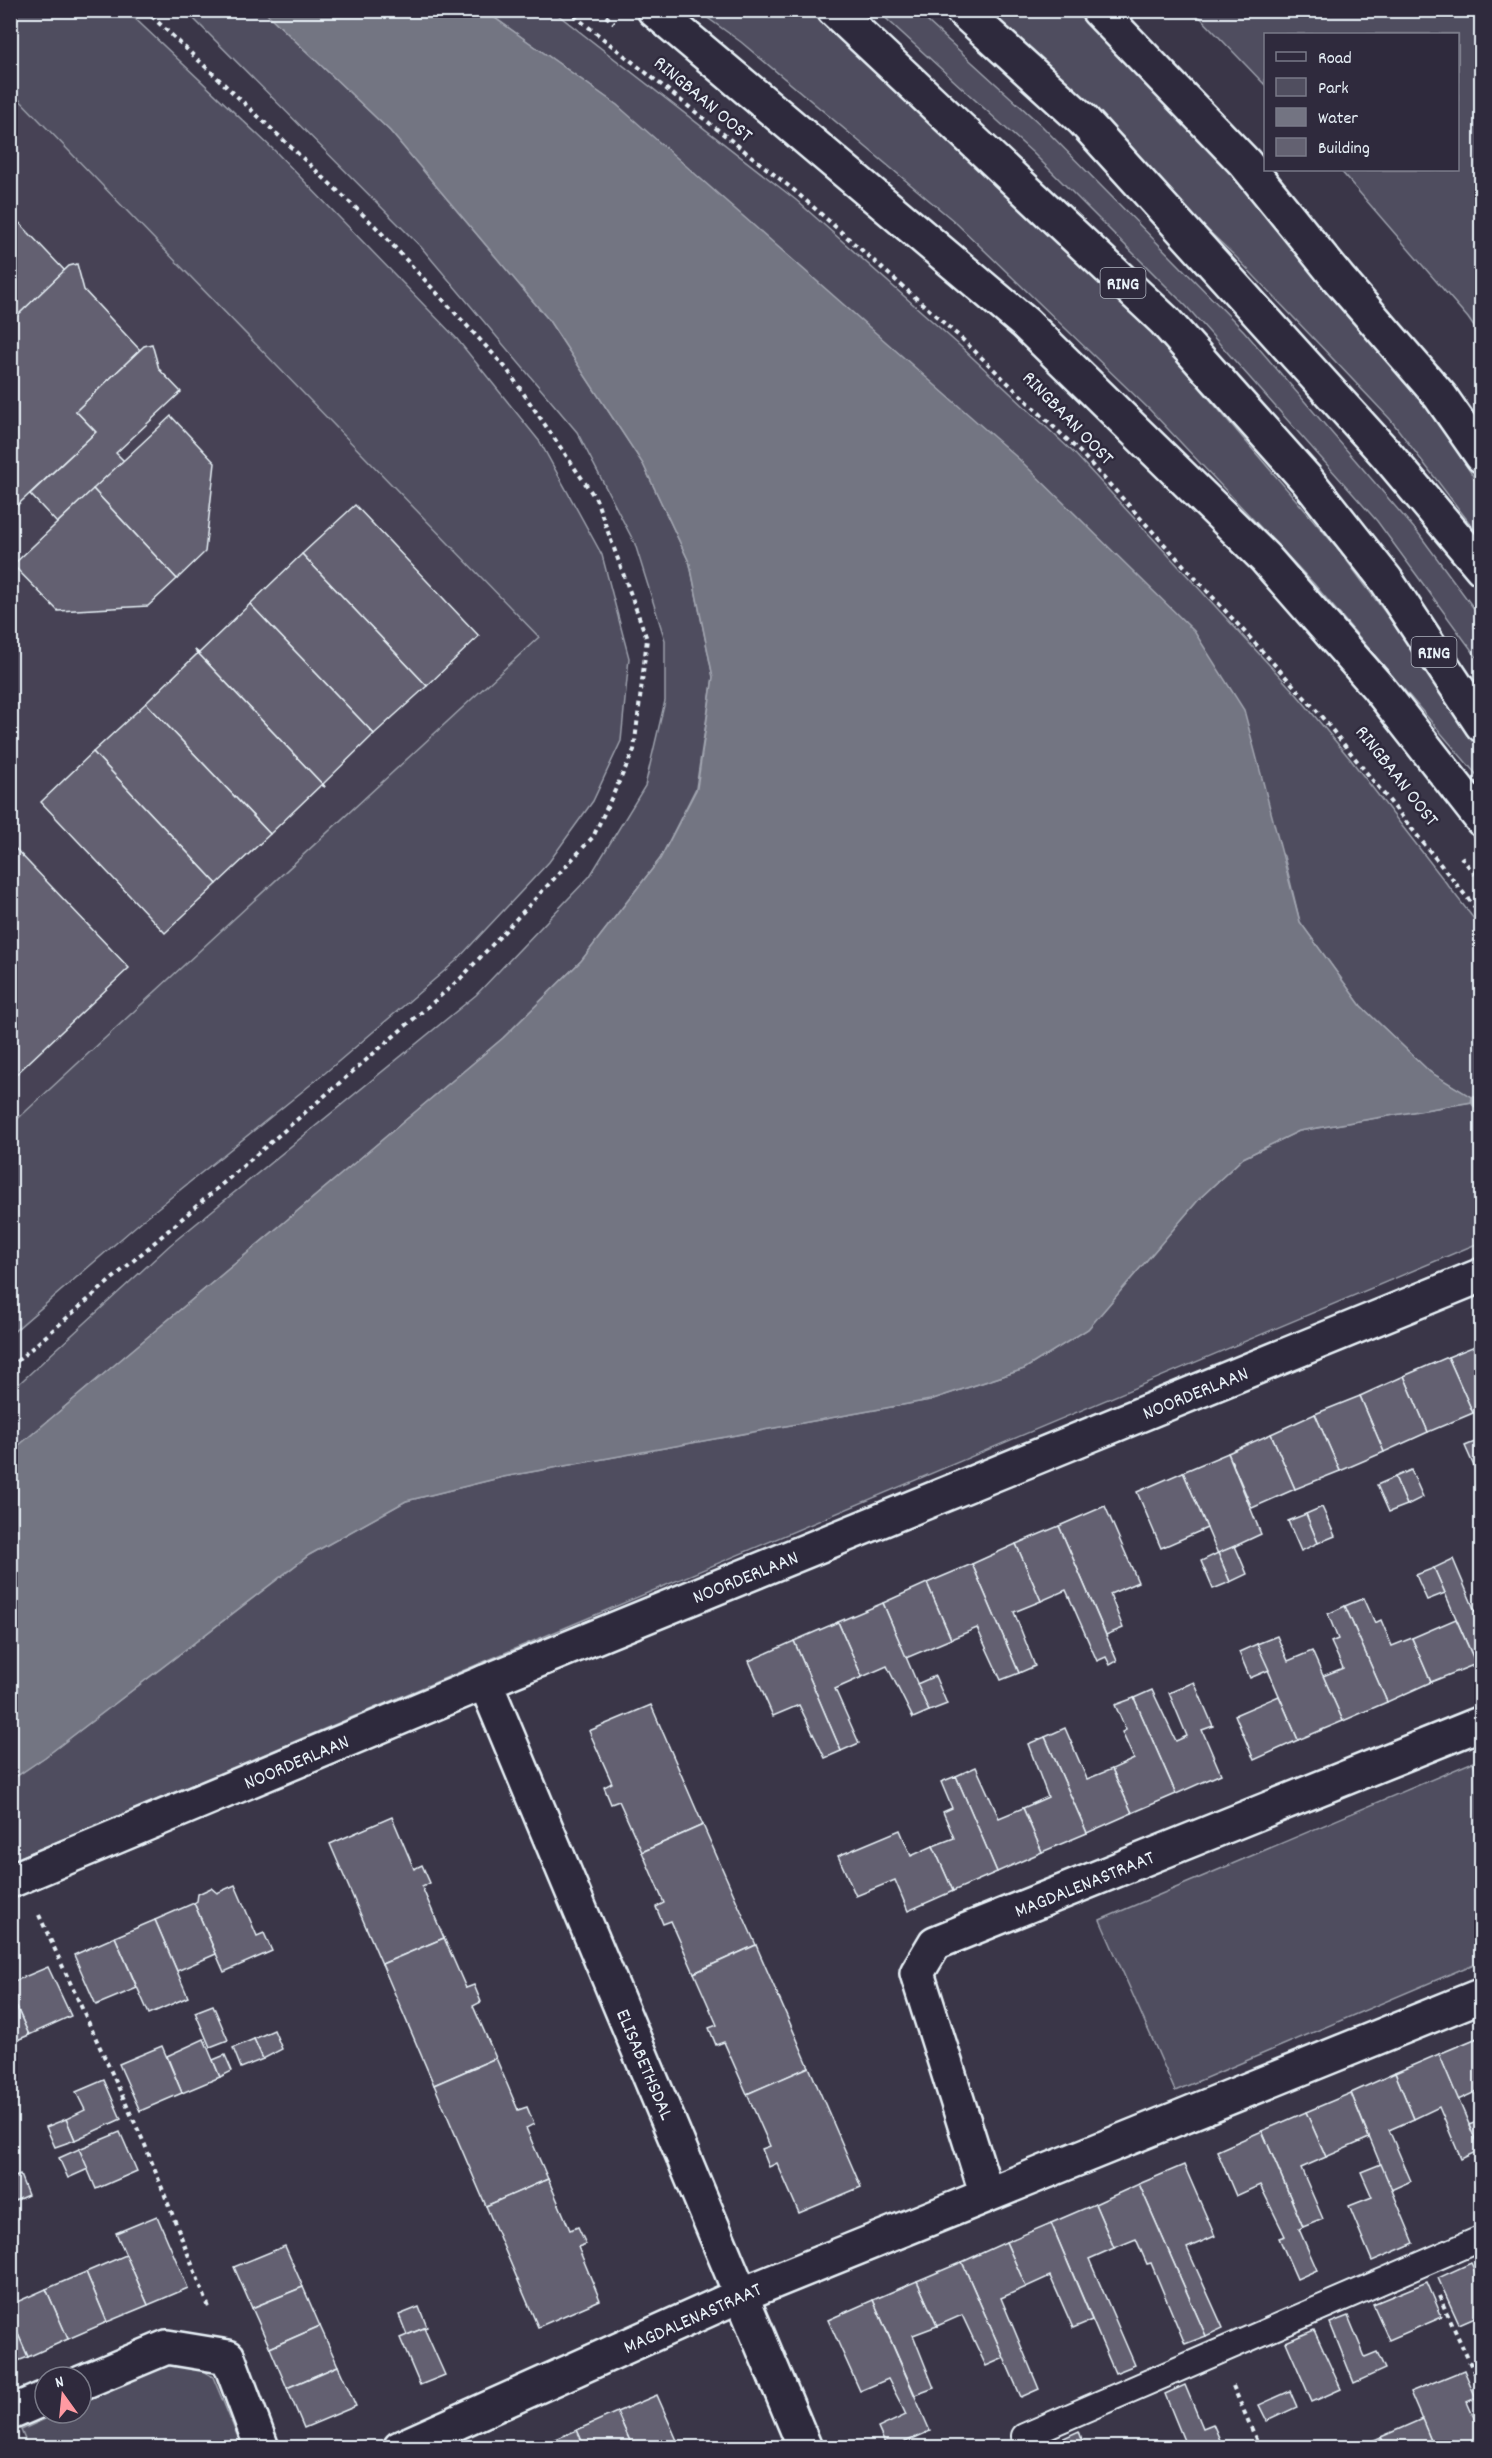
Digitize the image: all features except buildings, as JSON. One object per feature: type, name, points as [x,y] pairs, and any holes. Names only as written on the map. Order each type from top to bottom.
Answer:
[{"type":"street","points":[[654,10],[1042,340],[1265,558],[1378,687],[1482,820]]},
{"type":"street","name":"RING","points":[[834,10],[1165,321],[1307,480],[1386,580],[1482,725]]},
{"type":"street","points":[[962,10],[1083,120],[1387,455],[1482,568]]},
{"type":"street","points":[[1098,10],[1245,163],[1338,278],[1440,396],[1482,456]]},
{"type":"street","name":"NOORDERLAAN","points":[[16,1879],[485,1682],[1482,1275]]},
{"type":"street","name":"ELISABETHSDAL","points":[[485,1682],[805,2448]]},
{"type":"street","name":"MAGDALENASTRAAT","points":[[987,2195],[917,1973],[935,1943],[1482,1723]]},
{"type":"street","name":"MAGDALENASTRAAT","points":[[400,2448],[742,2294],[1482,1995]]},
{"type":"street","points":[[93,2378],[167,2347],[228,2357],[262,2448]]},
{"type":"street","points":[[10,2413],[33,2403]]},
{"type":"lane","points":[[1024,2436],[1482,2238]]},
{"type":"path","points":[[10,1367],[460,979],[593,837],[634,750],[647,639],[596,499],[506,368],[375,226],[145,10]]},
{"type":"path","points":[[567,10],[795,191],[961,338],[1080,451],[1317,711],[1482,916]]},
{"type":"path","points":[[598,10],[617,26]]},
{"type":"path","points":[[1460,856],[1482,883]]},
{"type":"path","points":[[16,1879],[145,2145],[228,2357]]},
{"type":"path","points":[[1424,2262],[1482,2389]]},
{"type":"path","points":[[1217,2353],[1260,2448]]},
{"type":"shaded area","points":[[10,25],[571,643],[10,1247]]},
{"type":"green space","points":[[10,11],[127,11],[275,151],[457,339],[540,442],[602,555],[629,658],[621,741],[593,801],[549,862],[456,961],[325,1073],[144,1219],[11,1334],[11,1125],[539,637],[11,91]]},
{"type":"green space","points":[[186,11],[264,11],[390,131],[548,319],[643,464],[690,564],[713,677],[696,788],[660,859],[581,961],[503,1038],[11,1452],[11,1391],[170,1245],[476,995],[590,876],[645,786],[665,701],[665,640],[635,544],[577,432],[421,247]]},
{"type":"green space","points":[[485,11],[553,11],[796,200],[959,345],[1076,455],[1298,696],[1351,760],[1481,928],[1481,1242],[11,1861],[11,1780],[45,1757],[309,1555],[406,1501],[503,1477],[930,1400],[1024,1369],[1088,1329],[1200,1198],[1243,1158],[1299,1131],[1477,1101],[1430,1072],[1361,1006],[1300,922],[1284,856],[617,105]]},
{"type":"green space","points":[[698,11],[812,11],[978,157],[1153,333],[1339,550],[1481,742],[1481,780],[1314,584],[1150,410],[955,222],[741,42]]},
{"type":"green space","points":[[878,11],[916,11],[1042,126],[1244,331],[1419,534],[1481,618],[1481,663],[1377,521],[1187,307],[1033,153]]},
{"type":"green space","points":[[978,11],[1081,11],[1177,107],[1423,400],[1481,488],[1481,538],[1390,419],[1236,257]]},
{"type":"green space","points":[[1194,11],[1481,11],[1481,337],[1468,318],[1341,171],[1459,171],[1459,33],[1264,33],[1264,84]]},
{"type":"green space","points":[[1473,1762],[1482,1783],[1481,1961],[1175,2091],[1100,1920]]},
{"type":"green space","points":[[177,2364],[198,2368],[213,2377],[242,2447],[28,2447],[21,2430],[33,2424],[93,2425],[93,2397],[155,2369]]},
{"type":"water","points":[[264,11],[485,11],[617,105],[1020,460],[1194,631],[1244,710],[1300,922],[1361,1006],[1430,1072],[1478,1101],[1299,1131],[1243,1158],[1200,1198],[1088,1329],[1024,1369],[930,1400],[503,1477],[406,1501],[309,1555],[45,1757],[11,1780],[11,1452],[503,1038],[581,961],[660,859],[697,788],[713,677],[690,564],[643,464],[548,319],[390,131]]},
{"type":"waterway","points":[[1478,1101],[1482,1102]]}]
